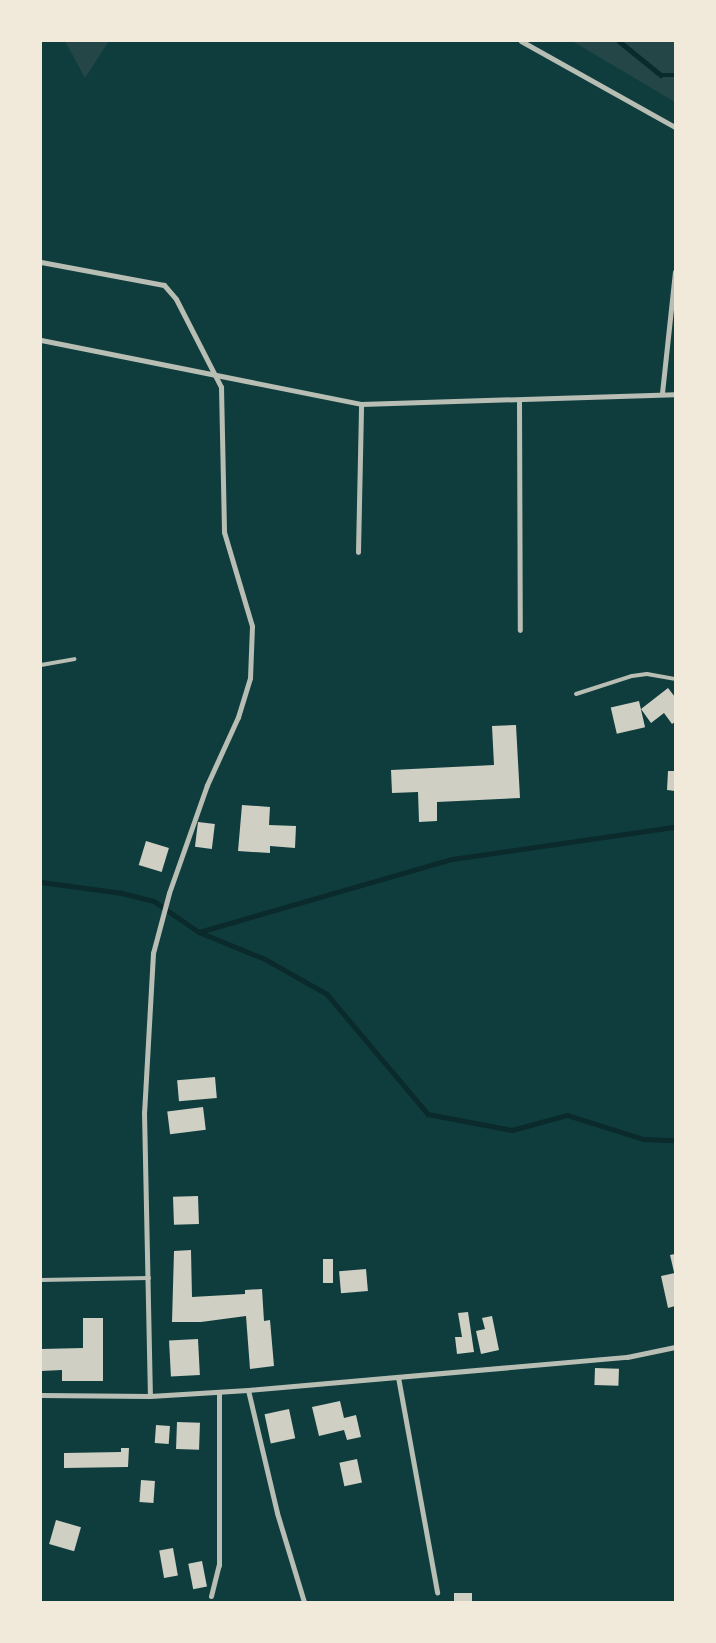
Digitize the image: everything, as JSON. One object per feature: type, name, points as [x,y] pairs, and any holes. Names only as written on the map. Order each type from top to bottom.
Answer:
[{"type":"street","points":[[521,41],[675,127]]},
{"type":"street","points":[[41,262],[164,286],[176,299],[218,376],[222,387],[224,532],[252,626],[250,678],[238,717],[207,786],[169,893],[153,953],[144,1112],[150,1396]]},
{"type":"street","points":[[662,393],[675,272]]},
{"type":"street","points":[[41,340],[361,404],[675,394]]},
{"type":"street","points":[[519,400],[520,630]]},
{"type":"street","points":[[358,552],[361,404]]},
{"type":"street","points":[[41,1395],[150,1396],[248,1390],[627,1357],[675,1346]]},
{"type":"street","points":[[398,1377],[437,1592]]},
{"type":"street","points":[[248,1390],[278,1514],[304,1602]]},
{"type":"street","points":[[211,1596],[216,1584],[219,1560],[219,1392]]},
{"type":"lane","points":[[41,665],[74,660]]},
{"type":"lane","points":[[576,694],[632,676],[647,674],[675,679]]},
{"type":"lane","points":[[41,1280],[149,1278]]},
{"type":"shaded area","points":[[65,41],[109,41],[85,78]]},
{"type":"shaded area","points":[[572,41],[675,41],[675,102]]},
{"type":"building","points":[[668,688],[675,697],[675,722],[672,724],[664,713],[651,723],[641,709]]},
{"type":"building","points":[[639,701],[645,727],[617,734],[611,708]]},
{"type":"building","points":[[516,725],[520,798],[437,802],[437,821],[419,822],[418,792],[392,793],[391,770],[494,765],[492,726]]},
{"type":"building","points":[[668,771],[675,771],[675,791],[667,790]]},
{"type":"building","points":[[242,805],[270,807],[269,825],[296,826],[295,848],[270,846],[270,853],[238,851]]},
{"type":"building","points":[[198,822],[215,824],[212,849],[195,847]]},
{"type":"building","points":[[146,841],[169,848],[162,872],[139,865]]},
{"type":"building","points":[[215,1077],[217,1098],[179,1101],[177,1080]]},
{"type":"building","points":[[203,1107],[206,1130],[170,1134],[167,1111]]},
{"type":"building","points":[[198,1196],[199,1224],[174,1225],[173,1197]]},
{"type":"building","points":[[191,1250],[192,1297],[245,1294],[245,1290],[262,1289],[264,1321],[270,1320],[274,1366],[250,1369],[246,1316],[201,1322],[172,1322],[174,1251]]},
{"type":"building","points":[[675,1254],[675,1272],[674,1272],[670,1255]]},
{"type":"building","points":[[323,1259],[333,1259],[333,1283],[323,1283]]},
{"type":"building","points":[[366,1269],[368,1291],[341,1293],[339,1271]]},
{"type":"building","points":[[675,1273],[675,1306],[668,1308],[661,1276]]},
{"type":"building","points":[[468,1312],[474,1352],[457,1354],[455,1337],[462,1337],[458,1313]]},
{"type":"building","points":[[492,1316],[499,1350],[481,1354],[476,1331],[485,1329],[482,1318]]},
{"type":"building","points":[[83,1318],[103,1318],[103,1381],[62,1381],[62,1370],[41,1371],[41,1349],[83,1348]]},
{"type":"building","points":[[198,1339],[200,1375],[171,1376],[169,1341]]},
{"type":"building","points":[[595,1368],[619,1369],[618,1386],[594,1385]]},
{"type":"building","points":[[340,1401],[344,1418],[356,1415],[361,1437],[347,1440],[344,1430],[319,1436],[312,1407]]},
{"type":"building","points":[[289,1409],[295,1438],[271,1444],[265,1414]]},
{"type":"building","points":[[177,1422],[200,1423],[199,1450],[176,1449]]},
{"type":"building","points":[[156,1425],[170,1426],[169,1444],[155,1443]]},
{"type":"building","points":[[121,1448],[129,1448],[128,1467],[64,1468],[64,1453],[121,1452]]},
{"type":"building","points":[[357,1459],[362,1482],[344,1486],[339,1463]]},
{"type":"building","points":[[141,1480],[155,1481],[153,1503],[139,1502]]},
{"type":"building","points":[[56,1520],[81,1527],[74,1551],[49,1544]]},
{"type":"building","points":[[173,1548],[178,1576],[164,1578],[159,1550]]},
{"type":"building","points":[[202,1561],[207,1587],[193,1589],[188,1564]]},
{"type":"building","points":[[454,1593],[472,1593],[472,1602],[454,1602]]},
{"type":"waterway","points":[[619,41],[661,75],[675,75]]},
{"type":"waterway","points":[[41,882],[122,893],[154,901],[199,932],[452,859],[675,827]]},
{"type":"waterway","points":[[199,932],[265,959],[327,994],[428,1114],[512,1130],[567,1115],[643,1139],[675,1140]]}]
